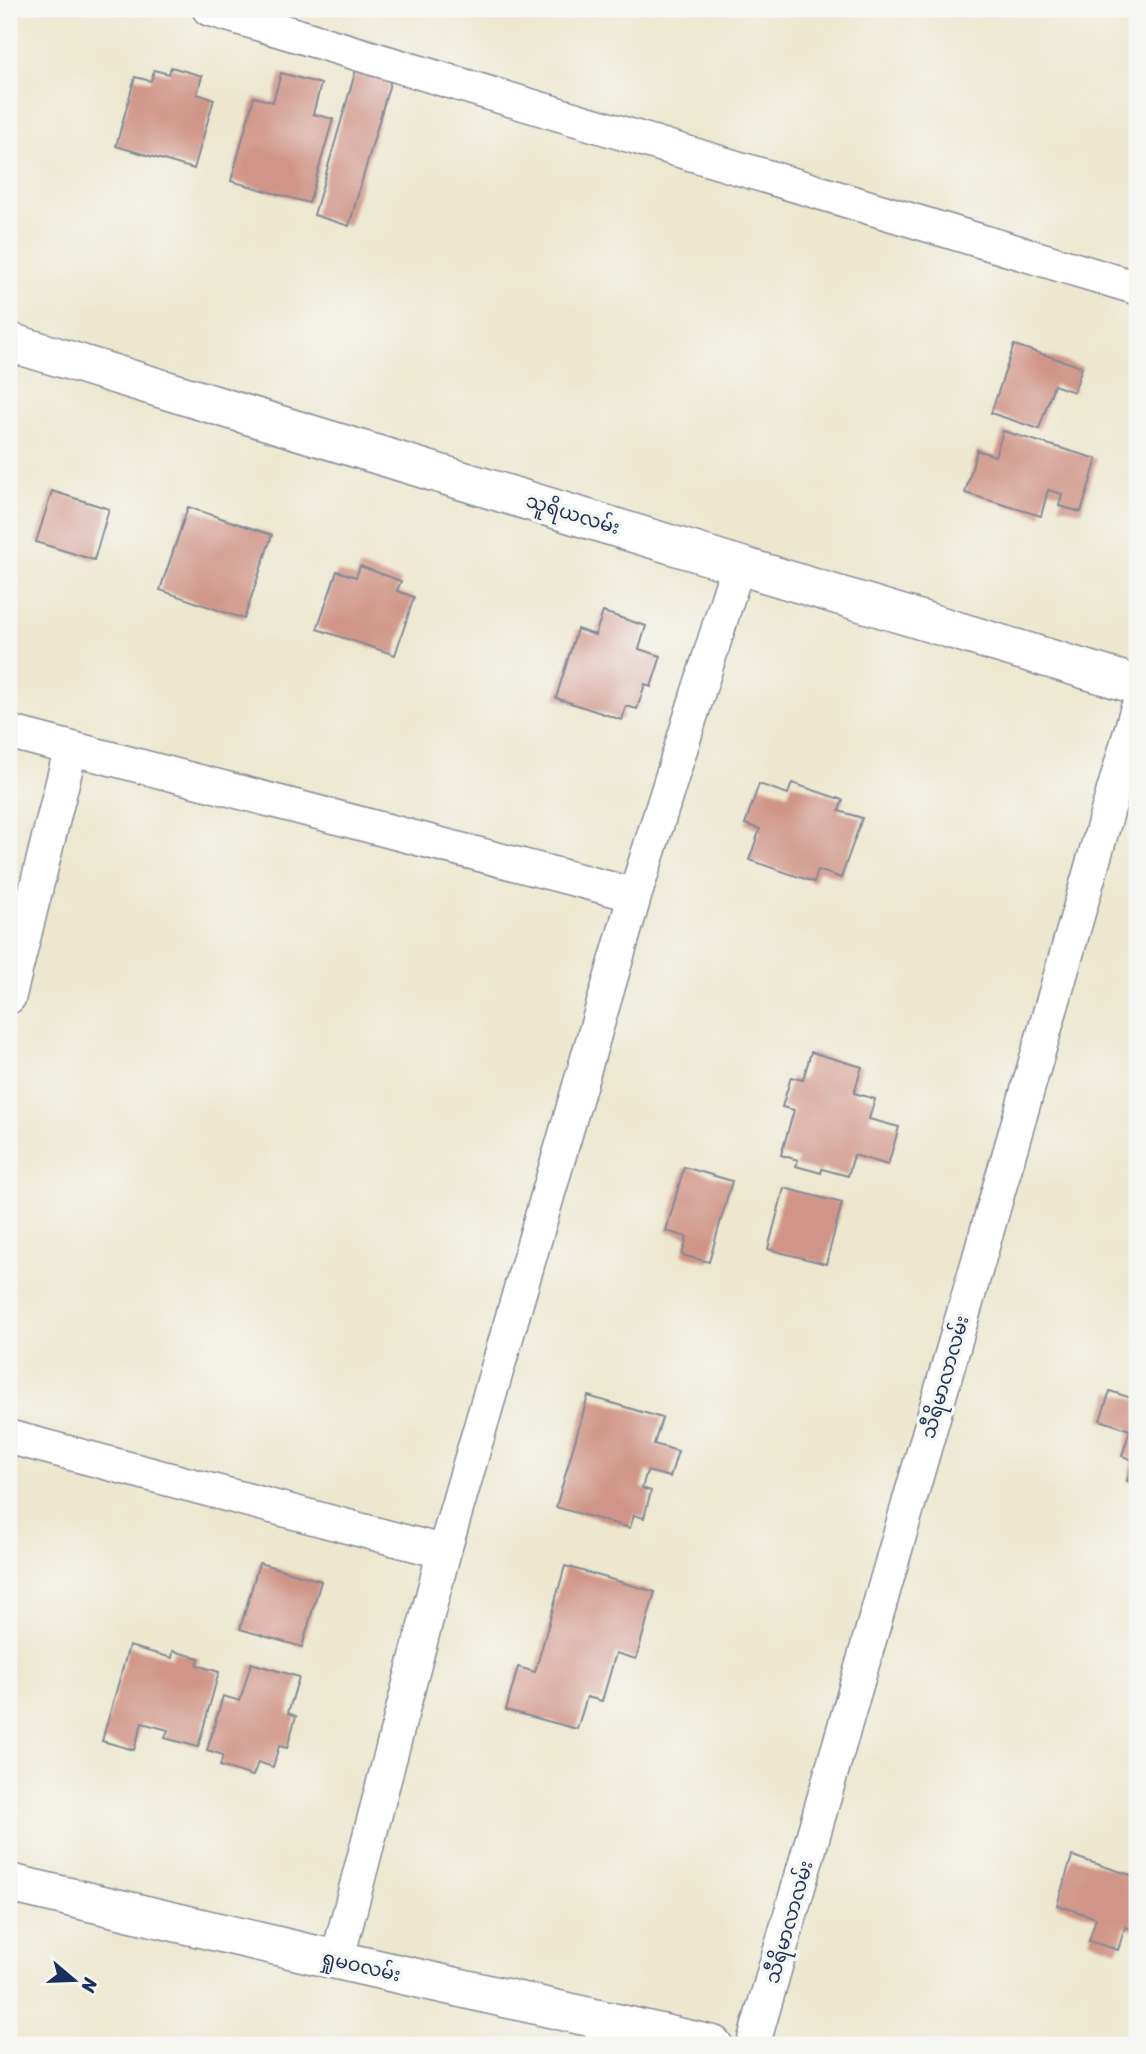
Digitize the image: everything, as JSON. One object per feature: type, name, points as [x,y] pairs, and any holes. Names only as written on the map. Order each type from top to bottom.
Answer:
[{"type":"street","points":[[209,9],[1137,288]]},
{"type":"street","name":"သူရိယလမ်း","points":[[9,342],[1137,685]]},
{"type":"street","points":[[337,1960],[444,1552],[635,895],[738,565]]},
{"type":"street","name":"သီရိမာလာလမ်း","points":[[753,2045],[1137,709]]},
{"type":"street","points":[[9,732],[635,895]]},
{"type":"street","points":[[9,997],[71,748]]},
{"type":"street","points":[[9,1437],[444,1552]]},
{"type":"street","name":"ရှုမဝလမ်း","points":[[9,1883],[713,2045]]},
{"type":"building","points":[[359,59],[394,69],[349,226],[314,215]]},
{"type":"building","points":[[171,67],[202,76],[197,94],[214,99],[194,169],[116,146],[135,77],[151,81],[154,70],[169,74]]},
{"type":"building","points":[[281,73],[321,84],[313,114],[333,119],[309,203],[231,181],[254,97],[273,102]]},
{"type":"building","points":[[1014,345],[1082,367],[1074,392],[1054,385],[1039,429],[991,413]]},
{"type":"building","points":[[1003,431],[1097,459],[1081,512],[1059,506],[1062,494],[1048,490],[1041,516],[965,493],[977,450],[995,456]]},
{"type":"building","points":[[52,491],[109,509],[94,560],[36,542]]},
{"type":"building","points":[[188,507],[272,535],[244,619],[160,590]]},
{"type":"building","points":[[360,566],[401,581],[397,591],[414,597],[395,655],[317,629],[337,571],[356,577]]},
{"type":"building","points":[[603,612],[646,626],[639,649],[661,656],[651,687],[645,684],[637,709],[626,706],[622,720],[556,698],[577,629],[595,635]]},
{"type":"building","points":[[792,783],[843,800],[839,811],[862,818],[841,878],[818,870],[814,882],[749,860],[760,829],[745,824],[759,784],[788,794]]},
{"type":"building","points":[[811,1052],[862,1067],[854,1093],[875,1099],[869,1119],[899,1127],[888,1165],[854,1155],[848,1176],[822,1169],[821,1173],[796,1166],[798,1160],[781,1155],[794,1110],[782,1107],[791,1077],[803,1080]]},
{"type":"building","points":[[684,1167],[732,1181],[709,1262],[682,1255],[687,1237],[666,1231]]},
{"type":"building","points":[[784,1188],[842,1203],[826,1264],[768,1249]]},
{"type":"building","points":[[1110,1391],[1137,1400],[1137,1484],[1127,1481],[1133,1460],[1122,1456],[1130,1430],[1100,1420]]},
{"type":"building","points":[[588,1396],[662,1418],[654,1444],[678,1451],[670,1477],[647,1471],[642,1488],[651,1491],[644,1518],[634,1515],[630,1528],[556,1507]]},
{"type":"building","points":[[259,1563],[321,1581],[302,1647],[240,1629]]},
{"type":"building","points":[[565,1566],[655,1592],[636,1659],[616,1653],[602,1701],[587,1697],[577,1729],[506,1710],[518,1667],[535,1672]]},
{"type":"building","points":[[129,1646],[172,1658],[173,1651],[199,1658],[197,1665],[219,1672],[198,1747],[165,1738],[168,1730],[142,1723],[134,1750],[102,1741]]},
{"type":"building","points":[[251,1663],[299,1677],[288,1713],[296,1716],[287,1748],[279,1746],[273,1767],[258,1762],[253,1776],[220,1766],[223,1755],[207,1750],[223,1696],[240,1701]]},
{"type":"building","points":[[1072,1856],[1137,1877],[1137,1931],[1125,1927],[1118,1950],[1089,1941],[1096,1918],[1057,1905]]}]
